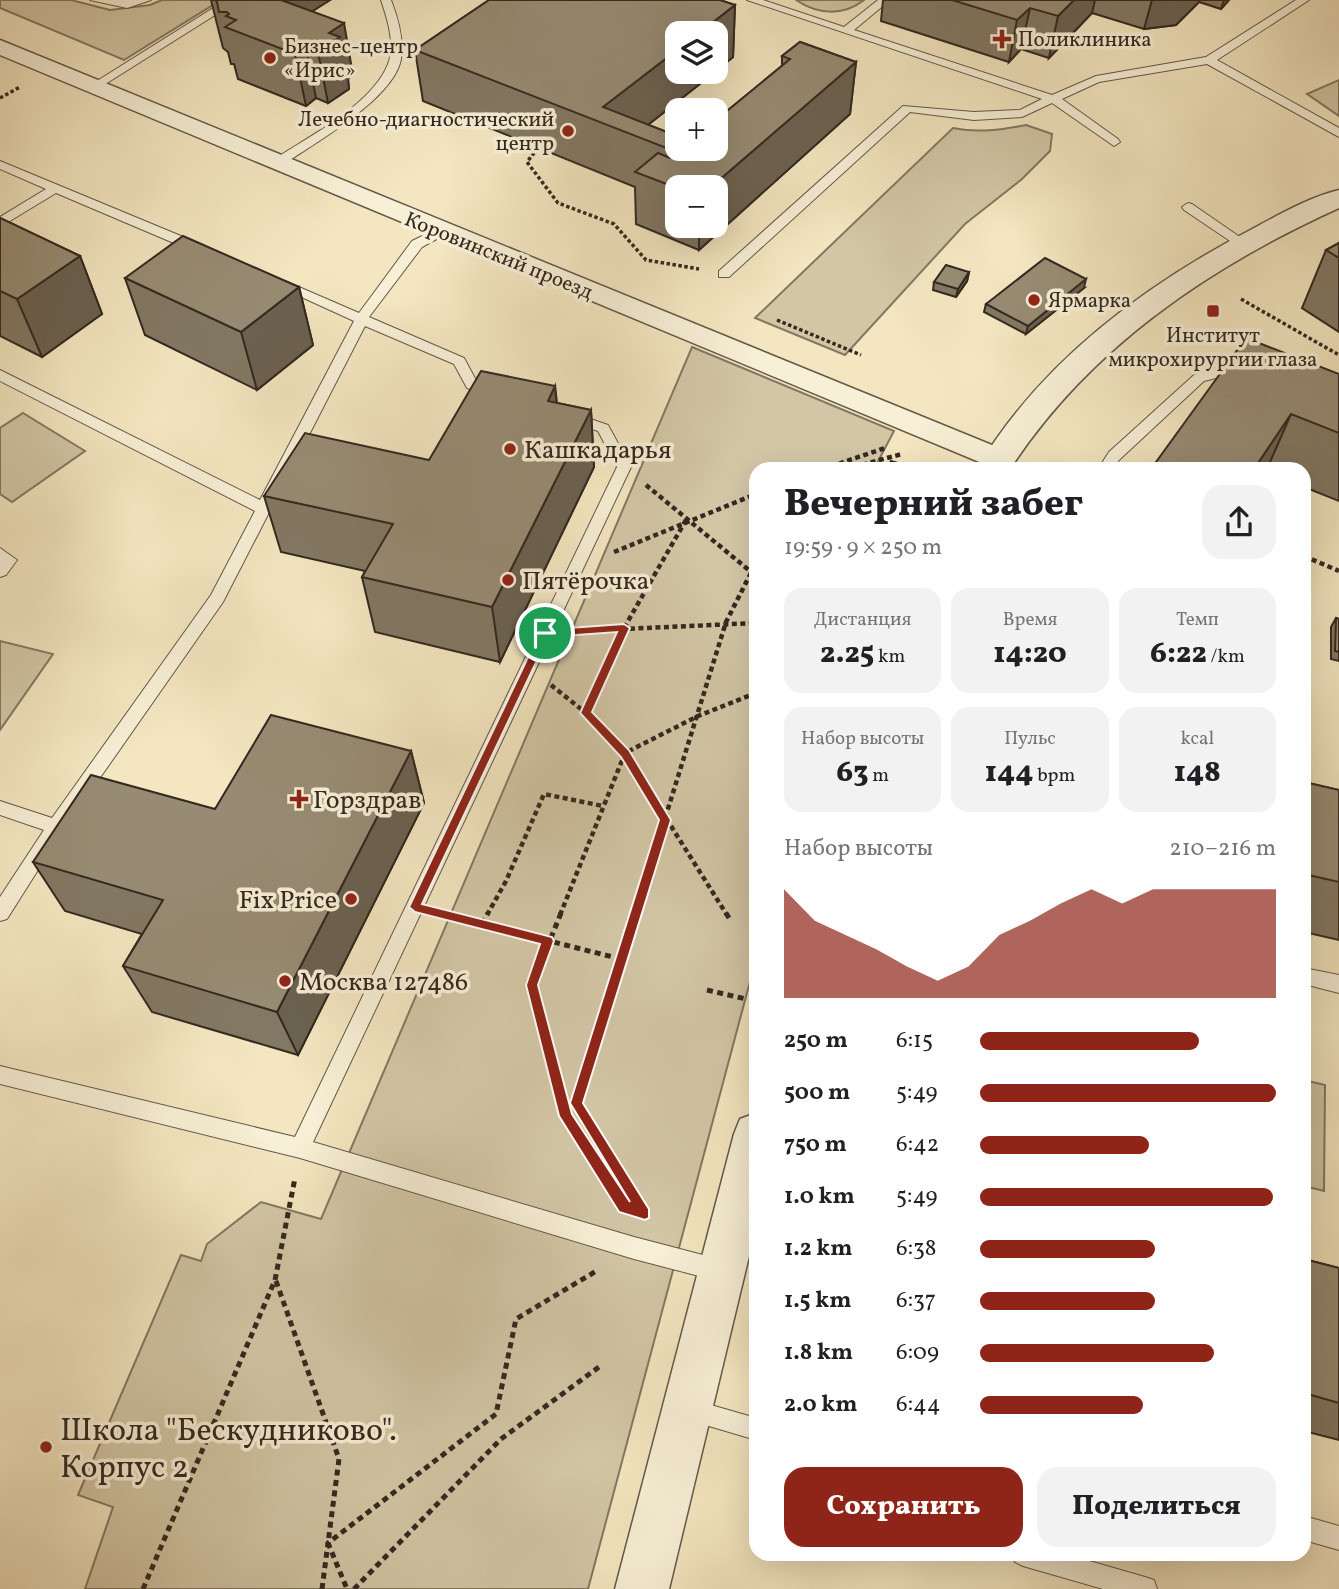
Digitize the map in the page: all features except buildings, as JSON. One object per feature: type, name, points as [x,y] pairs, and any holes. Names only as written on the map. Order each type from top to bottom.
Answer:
[{"type":"street","name":"Коровинский проезд","points":[[0,47],[991,462]]},
{"type":"street","points":[[997,462],[1032,410],[1087,356],[1175,287],[1244,244],[1339,198]]},
{"type":"street","points":[[642,1589],[749,1162]]},
{"type":"lane","points":[[95,0],[127,5],[146,0]]},
{"type":"lane","points":[[95,86],[234,0]]},
{"type":"lane","points":[[277,163],[379,88],[395,62],[393,27],[386,0]]},
{"type":"lane","points":[[754,0],[1055,100],[1114,142]]},
{"type":"lane","points":[[846,31],[885,0]]},
{"type":"lane","points":[[724,274],[907,108],[974,116],[1022,113],[1096,79],[1209,60],[1304,0]]},
{"type":"lane","points":[[1209,60],[1339,133]]},
{"type":"lane","points":[[0,164],[208,253]]},
{"type":"lane","points":[[0,223],[55,188]]},
{"type":"lane","points":[[1188,207],[1244,244]]},
{"type":"lane","points":[[0,913],[56,827],[217,598],[362,318],[417,244],[441,231]]},
{"type":"lane","points":[[272,280],[459,361],[472,385],[511,398]]},
{"type":"lane","points":[[1110,462],[1199,378],[1220,372],[1259,380]]},
{"type":"lane","points":[[0,375],[264,509]]},
{"type":"lane","points":[[300,1148],[624,467],[603,428],[551,411]]},
{"type":"lane","points":[[0,554],[9,560],[0,571]]},
{"type":"lane","points":[[0,808],[56,827]]},
{"type":"lane","points":[[1311,978],[1339,984]]},
{"type":"lane","points":[[0,1075],[300,1148],[635,1248],[722,1271]]},
{"type":"lane","points":[[687,1409],[749,1427]]},
{"type":"lane","points":[[1311,1530],[1339,1538]]},
{"type":"lane","points":[[1047,1561],[1145,1589]]},
{"type":"path","points":[[0,98],[23,85]]},
{"type":"path","points":[[538,148],[527,162],[558,203],[614,225],[646,260],[724,274]]},
{"type":"path","points":[[1241,299],[1339,355]]},
{"type":"path","points":[[777,320],[861,355]]},
{"type":"path","points":[[842,462],[893,446]]},
{"type":"path","points":[[872,462],[901,454]]},
{"type":"path","points":[[624,467],[749,571]]},
{"type":"path","points":[[575,569],[686,520],[749,497]]},
{"type":"path","points":[[586,713],[624,628],[686,520]]},
{"type":"path","points":[[1311,559],[1339,571]]},
{"type":"path","points":[[749,581],[726,622],[698,716],[576,1103],[645,1213],[624,1207],[566,1116],[532,985],[625,753],[698,716],[749,696]]},
{"type":"path","points":[[545,633],[749,623]]},
{"type":"path","points":[[529,667],[586,713],[625,753],[729,918]]},
{"type":"path","points":[[482,924],[506,881],[544,794],[603,806]]},
{"type":"path","points":[[415,907],[621,959]]},
{"type":"path","points":[[707,989],[746,999]]},
{"type":"path","points":[[143,1589],[275,1280],[300,1148]]},
{"type":"path","points":[[328,1543],[496,1414],[516,1319],[635,1248]]},
{"type":"path","points":[[275,1280],[339,1459],[322,1589]]},
{"type":"path","points":[[354,1589],[501,1439],[599,1367]]},
{"type":"path","points":[[328,1543],[347,1589]]},
{"type":"shaded area","points":[[0,0],[71,0],[110,10],[150,5],[162,0],[221,0],[124,60],[0,8]]},
{"type":"shaded area","points":[[796,0],[864,0],[848,9],[831,12],[813,9]]},
{"type":"shaded area","points":[[1339,80],[1339,116],[1307,94]]},
{"type":"shaded area","points":[[1026,125],[1052,134],[1050,151],[1022,179],[965,224],[845,355],[755,318],[953,128],[990,130]]},
{"type":"shaded area","points":[[692,347],[894,431],[878,462],[749,462],[749,985],[588,1589],[85,1589],[113,1507],[78,1495],[181,1255],[201,1261],[207,1244],[261,1202],[321,1219]]},
{"type":"shaded area","points":[[23,413],[85,451],[12,502],[0,494],[0,428]]},
{"type":"shaded area","points":[[0,641],[53,654],[0,730]]},
{"type":"shaded area","points":[[1311,1082],[1325,1085],[1324,1191],[1311,1188]]},
{"type":"place","name":"Поликлиника","points":[[1002,39]]},
{"type":"place","name":"Бизнес-центр «Ирис»","points":[[270,58]]},
{"type":"place","name":"Лечебно-диагностический центр","points":[[568,131]]},
{"type":"place","name":"Ярмарка","points":[[1034,300]]},
{"type":"place","name":"Институт микрохирургии глаза","points":[[1213,311]]},
{"type":"place","name":"Кашкадарья","points":[[510,449]]},
{"type":"place","name":"Пятёрочка","points":[[508,580]]},
{"type":"place","name":"Горздрав","points":[[299,799]]},
{"type":"place","name":"Fix Price","points":[[351,899]]},
{"type":"place","name":"Москва 127486","points":[[285,981]]},
{"type":"place","name":"Школа \"Бескудниково\". Корпус 2","points":[[46,1447]]},
{"type":"route","points":[[624,628],[586,713],[625,753],[665,820],[576,1103],[631,1196],[645,1213],[624,1207],[566,1116],[532,985],[548,941],[415,907],[545,633],[624,628]]}]
